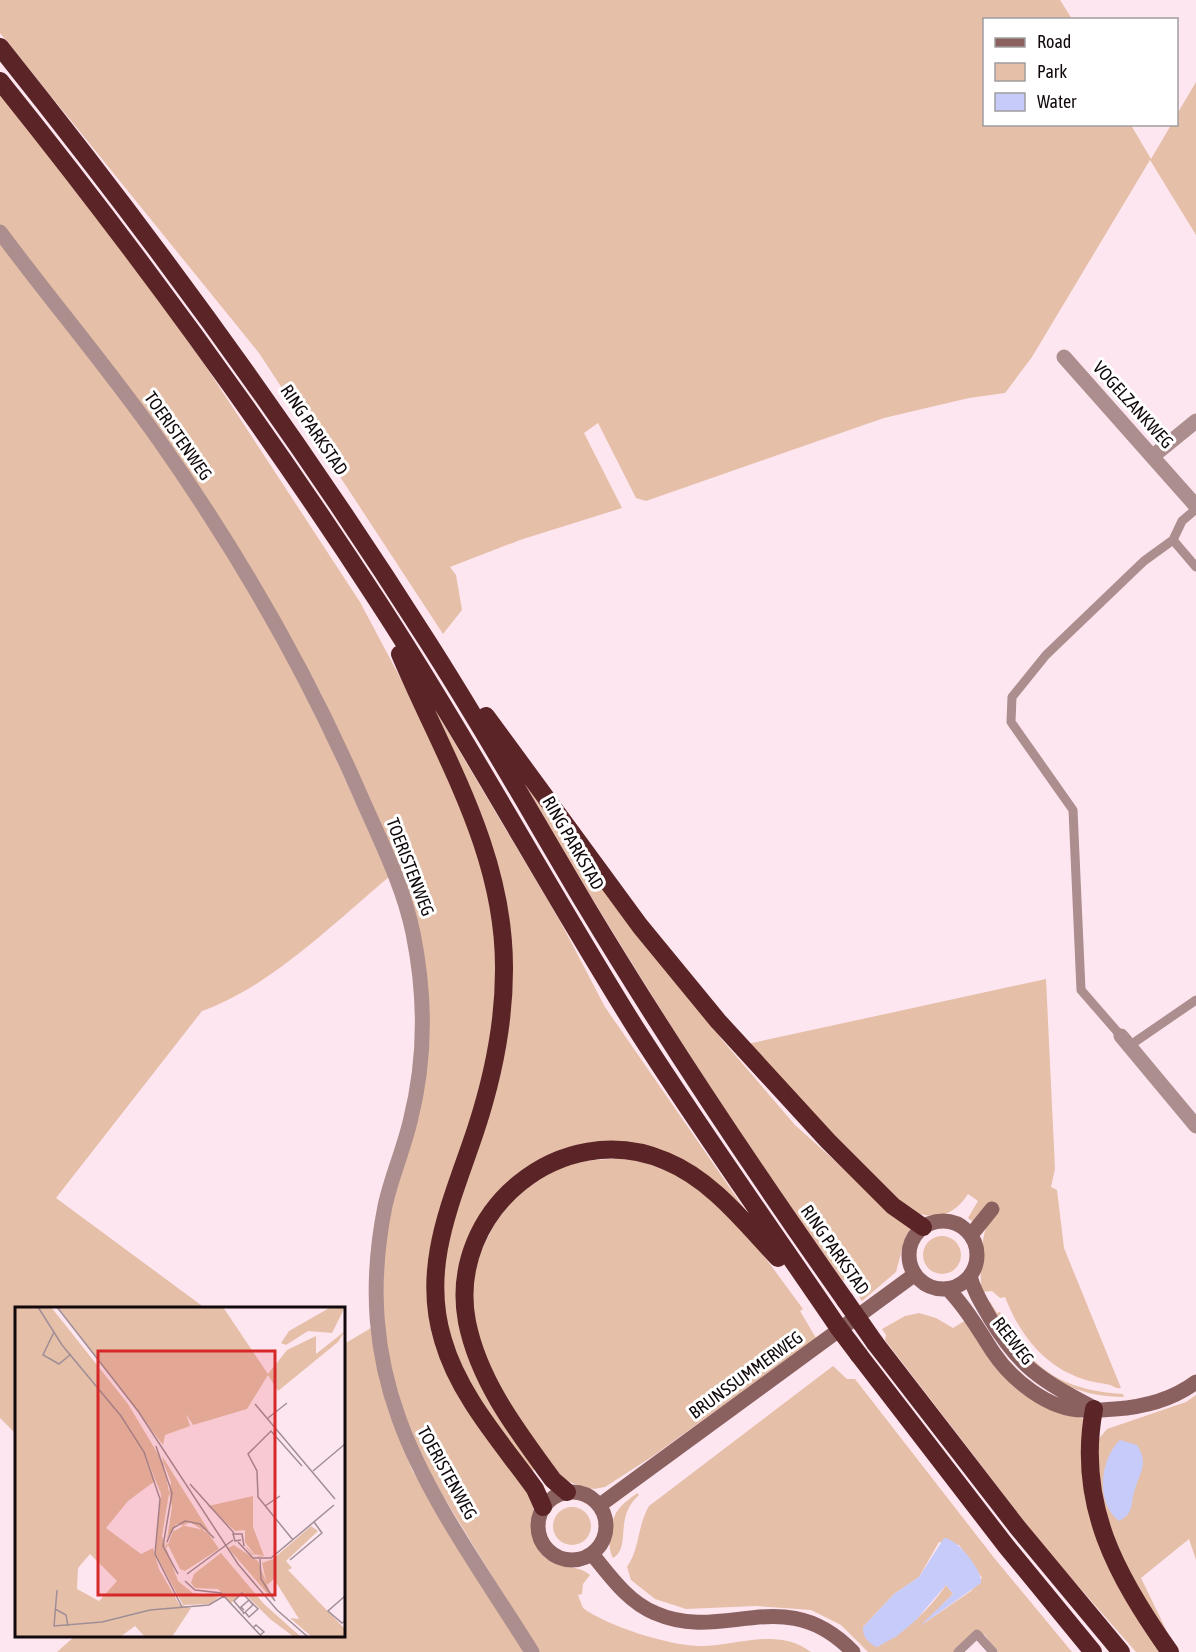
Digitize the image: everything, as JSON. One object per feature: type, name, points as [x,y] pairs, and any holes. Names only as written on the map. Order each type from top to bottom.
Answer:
[{"type":"highway","name":"RING PARKSTAD","points":[[0,47],[108,182],[265,395],[426,639],[692,1076],[875,1343],[1018,1528],[1121,1652]]},
{"type":"highway","points":[[0,81],[135,252],[219,366],[379,603],[635,1026],[745,1194],[859,1355],[1006,1546],[1093,1652]]},
{"type":"highway","points":[[379,603],[425,712],[468,800],[484,843],[498,897],[504,957],[502,1014],[495,1063],[476,1130],[446,1211],[436,1251],[437,1317],[442,1340],[459,1379],[536,1489],[543,1508]]},
{"type":"highway","points":[[426,639],[680,977],[775,1086],[828,1142],[893,1206],[923,1227]]},
{"type":"highway","points":[[567,1492],[553,1480],[486,1379],[466,1320],[466,1281],[475,1243],[494,1208],[527,1175],[557,1159],[591,1150],[622,1149],[664,1160],[688,1171],[721,1198],[828,1312]]},
{"type":"highway","points":[[1094,1409],[1089,1462],[1094,1500],[1105,1542],[1122,1580],[1170,1652]]},
{"type":"street","name":"TOERISTENWEG","points":[[0,232],[158,438],[258,593],[309,683],[402,891],[418,963],[423,1001],[422,1048],[414,1102],[381,1226],[376,1293],[380,1350],[398,1422],[417,1465],[532,1652]]},
{"type":"street","name":"VOGELZANKWEG","points":[[1064,357],[1153,456],[1196,508]]},
{"type":"street","points":[[1153,456],[1196,421]]},
{"type":"street","points":[[1125,1041],[1196,1125]]},
{"type":"street","points":[[971,1235],[992,1209]]},
{"type":"street","points":[[934,1222],[950,1222],[965,1228],[971,1235],[975,1243],[977,1260],[970,1276],[948,1290],[926,1285],[914,1275],[908,1251],[914,1236],[923,1227],[934,1222]]},
{"type":"street","name":"BRUNSSUMMERWEG","points":[[600,1505],[914,1275]]},
{"type":"street","name":"REEWEG","points":[[970,1276],[977,1297],[1020,1361],[1051,1385],[1094,1409]]},
{"type":"street","name":"REEWEG","points":[[948,1290],[963,1305],[1004,1367],[1020,1382],[1046,1399],[1065,1407],[1082,1410],[1134,1408],[1181,1392],[1196,1382]]},
{"type":"street","points":[[567,1492],[588,1496],[600,1505],[606,1522],[606,1531],[599,1548],[592,1554],[576,1560],[551,1553],[540,1539],[538,1531],[543,1508],[550,1499],[567,1492]]},
{"type":"street","points":[[592,1554],[615,1582],[638,1603],[654,1613],[689,1622],[787,1616],[826,1630],[853,1652]]},
{"type":"lane","points":[[1196,508],[1182,520],[1173,540],[1144,561],[1046,655],[1012,697],[1011,722],[1073,810],[1081,990],[1125,1041],[1196,1000]]},
{"type":"lane","points":[[1173,540],[1196,567]]},
{"type":"lane","points":[[958,1652],[977,1634],[993,1652]]},
{"type":"green space","points":[[0,0],[1060,0],[1071,18],[983,18],[983,126],[1132,126],[1151,159],[1170,126],[1178,126],[1178,112],[1196,82],[1196,235],[1150,160],[1032,357],[1005,393],[969,398],[884,418],[646,501],[636,498],[598,423],[584,433],[622,508],[520,540],[450,567],[456,575],[462,610],[443,634],[259,353],[0,33]]},
{"type":"green space","points":[[0,93],[88,204],[201,359],[360,602],[447,766],[466,809],[496,926],[497,1021],[432,1316],[534,1498],[533,1519],[538,1548],[552,1562],[581,1570],[590,1575],[583,1584],[582,1594],[578,1595],[583,1608],[622,1628],[685,1645],[698,1646],[770,1639],[798,1644],[811,1652],[539,1652],[435,1483],[411,1436],[389,1362],[383,1311],[384,1253],[427,993],[366,795],[320,692],[320,723],[389,877],[324,933],[276,970],[252,987],[202,1011],[56,1198],[204,1307],[15,1307],[15,1433],[0,1418]]},
{"type":"green space","points":[[434,708],[560,921],[605,1007],[748,1214],[719,1190],[604,1144],[496,1197],[460,1307],[537,1468],[529,1473],[471,1390],[447,1336],[440,1265],[486,1112],[508,945]]},
{"type":"green space","points":[[520,776],[724,1042],[795,1125],[911,1229],[905,1238],[896,1272],[862,1301],[846,1279],[843,1281],[757,1158],[635,969]]},
{"type":"green space","points":[[1046,979],[1055,1169],[1051,1187],[1057,1190],[1064,1248],[1121,1388],[1087,1380],[1056,1366],[1031,1343],[1012,1314],[1005,1297],[1000,1298],[992,1291],[982,1292],[981,1258],[987,1225],[973,1222],[968,1218],[978,1201],[968,1194],[956,1208],[934,1216],[908,1209],[743,1045]]},
{"type":"green space","points":[[636,1157],[689,1179],[750,1237],[803,1309],[800,1311],[816,1338],[653,1456],[605,1487],[594,1489],[562,1479],[554,1472],[491,1376],[473,1323],[473,1267],[506,1201],[568,1162]]},
{"type":"green space","points":[[942,1236],[956,1241],[961,1255],[956,1269],[942,1274],[928,1269],[923,1255],[928,1241]]},
{"type":"green space","points":[[990,1302],[997,1313],[1000,1312],[1023,1348],[1035,1362],[1049,1372],[1081,1387],[1123,1394],[1124,1397],[1082,1391],[1056,1381],[1044,1373],[1017,1349],[988,1304]]},
{"type":"green space","points":[[919,1313],[936,1318],[953,1328],[966,1320],[1049,1407],[1084,1419],[1085,1471],[1164,1652],[1136,1652],[1044,1547],[885,1340],[886,1335],[882,1329],[905,1316]]},
{"type":"green space","points":[[371,1328],[384,1396],[412,1470],[524,1652],[57,1652],[74,1637],[345,1637],[345,1343]]},
{"type":"green space","points":[[833,1366],[847,1379],[855,1379],[995,1559],[1072,1652],[998,1652],[984,1634],[962,1652],[868,1652],[841,1625],[811,1610],[756,1606],[686,1609],[655,1599],[631,1580],[627,1567],[649,1506]],"holes":[[[939,1542],[959,1545],[982,1578],[971,1591],[923,1624],[953,1594],[946,1585],[932,1604],[915,1620],[877,1647],[863,1627],[894,1594],[919,1577]]]},
{"type":"green space","points":[[1196,1395],[1196,1560],[1189,1539],[1141,1578],[1176,1650],[1127,1579],[1098,1493],[1098,1440],[1107,1429],[1186,1402]]},
{"type":"green space","points":[[637,1493],[639,1495],[631,1504],[624,1522],[619,1553],[613,1558],[609,1541],[615,1514]]},
{"type":"green space","points":[[572,1507],[579,1508],[585,1513],[590,1519],[590,1533],[585,1539],[579,1544],[572,1545],[565,1544],[559,1539],[554,1533],[553,1526],[554,1519],[559,1513],[565,1508]]},
{"type":"water","points":[[1120,1440],[1137,1445],[1143,1462],[1130,1511],[1119,1521],[1111,1513],[1106,1503],[1103,1481],[1108,1458]]},
{"type":"water","points":[[944,1538],[956,1543],[974,1563],[981,1583],[920,1626],[953,1594],[946,1585],[916,1620],[897,1636],[877,1647],[871,1644],[865,1636],[863,1627],[894,1594],[919,1577]]}]
